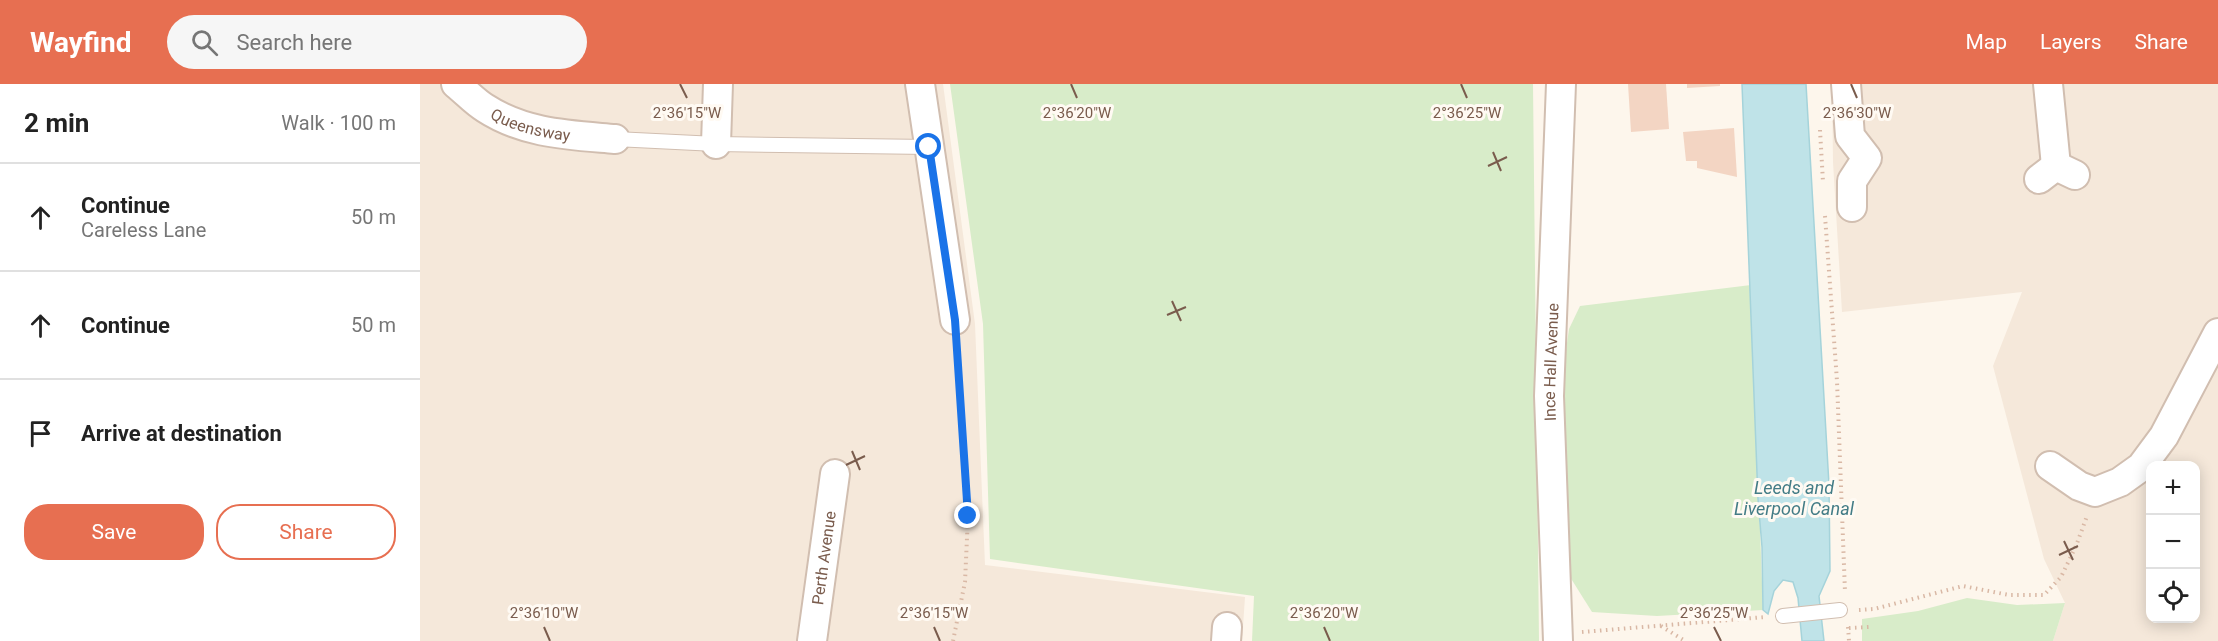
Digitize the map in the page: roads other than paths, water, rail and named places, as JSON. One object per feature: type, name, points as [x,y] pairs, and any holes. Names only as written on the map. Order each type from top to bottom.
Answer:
[{"type":"street","name":"Queensway","points":[[456,84],[484,108],[515,124],[545,133],[615,139]]},
{"type":"street","points":[[716,144],[718,84]]},
{"type":"street","points":[[920,84],[955,320]]},
{"type":"street","name":"Ince Hall Avenue","points":[[1558,637],[1549,396],[1561,84]]},
{"type":"street","points":[[1839,210],[1851,182],[1867,158],[1850,136],[1846,84]]},
{"type":"street","points":[[2048,84],[2057,173]]},
{"type":"street","points":[[2050,466],[2079,486],[2095,492],[2120,482],[2141,467],[2164,436],[2218,333]]},
{"type":"street","name":"Perth Avenue","points":[[812,641],[835,474]]},
{"type":"lane","points":[[615,139],[716,144],[929,147]]},
{"type":"lane","points":[[1783,616],[1843,610]]},
{"type":"water","name":"Leeds and Liverpool Canal","points":[[1742,84],[1806,84],[1829,485],[1830,571],[1819,596],[1824,641],[1802,641],[1798,598],[1793,582],[1783,580],[1774,591],[1768,614],[1763,610]]}]
